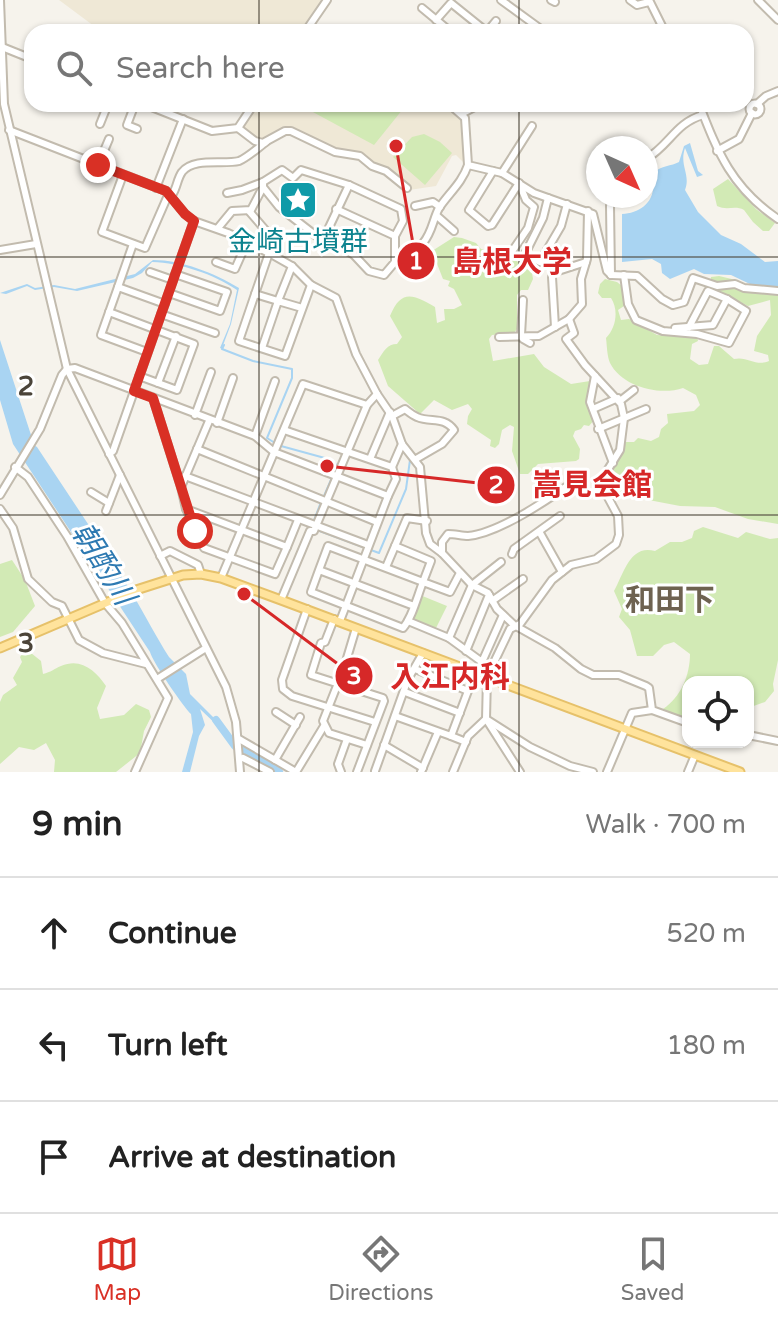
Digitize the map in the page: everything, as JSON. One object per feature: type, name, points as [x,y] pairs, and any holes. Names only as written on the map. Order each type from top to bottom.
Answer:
[{"type":"main road","points":[[0,648],[136,590],[170,578],[201,574],[221,578],[337,620],[740,772]]},
{"type":"street","points":[[0,0],[6,128],[67,369],[226,687],[242,757],[240,772]]},
{"type":"street","points":[[310,24],[327,0]]},
{"type":"street","points":[[501,0],[534,24]]},
{"type":"street","points":[[630,0],[637,5],[649,1],[661,24]]},
{"type":"street","points":[[758,0],[778,20]]},
{"type":"street","points":[[436,20],[451,3],[477,24]]},
{"type":"street","points":[[422,8],[441,24]]},
{"type":"street","points":[[1,47],[24,56]]},
{"type":"street","points":[[754,105],[778,91]]},
{"type":"street","points":[[100,124],[105,112]]},
{"type":"street","points":[[132,112],[127,125],[137,129]]},
{"type":"street","points":[[165,112],[212,131],[238,128],[255,141],[266,142]]},
{"type":"street","points":[[238,128],[249,112]]},
{"type":"street","points":[[702,112],[717,151],[742,188],[778,219]]},
{"type":"street","points":[[717,151],[739,139],[752,112]]},
{"type":"street","points":[[424,259],[422,246],[440,207],[454,192],[468,165],[463,113]]},
{"type":"street","points":[[658,152],[682,124],[703,115]]},
{"type":"street","points":[[156,188],[183,119]]},
{"type":"street","points":[[502,173],[532,126]]},
{"type":"street","points":[[6,128],[170,194],[181,210],[194,221],[218,228],[269,253],[292,266],[311,285],[336,298],[356,354],[391,414],[402,444],[416,459],[422,476],[427,539],[472,585],[491,598],[514,625],[555,648],[593,675],[619,675],[646,686],[649,688],[652,710]]},
{"type":"street","points":[[123,175],[102,232],[145,248],[186,168],[239,161],[285,131],[335,152],[360,156],[407,188]]},
{"type":"street","points":[[98,165],[109,139]]},
{"type":"street","points":[[468,165],[502,173],[530,192],[588,211],[597,222],[607,271],[611,275],[637,276],[673,305],[684,302],[693,278],[717,286],[735,284],[744,288],[778,291]]},
{"type":"street","points":[[249,211],[263,185],[282,170],[293,178],[301,170],[349,185],[401,209],[403,221],[395,236],[395,262],[384,275],[369,271],[354,255],[319,238],[279,207],[263,185]]},
{"type":"street","points":[[493,171],[469,210],[488,226],[492,225],[519,183]]},
{"type":"street","points":[[511,253],[531,221],[534,207],[526,200],[519,183]]},
{"type":"street","points":[[227,193],[263,185]]},
{"type":"street","points":[[324,238],[349,185]]},
{"type":"street","points":[[548,198],[543,218],[525,254],[540,262],[561,226],[567,204]]},
{"type":"street","points":[[415,206],[433,202],[440,207]]},
{"type":"street","points":[[610,208],[611,275]]},
{"type":"street","points":[[336,209],[395,236]]},
{"type":"street","points":[[218,228],[232,211],[249,211],[267,232]]},
{"type":"street","points":[[499,337],[536,336],[569,319],[583,302],[581,279],[586,262],[588,211]]},
{"type":"street","points":[[437,216],[454,231]]},
{"type":"street","points":[[109,454],[194,221]]},
{"type":"street","points":[[216,262],[235,269],[247,242]]},
{"type":"street","points":[[0,250],[36,244]]},
{"type":"street","points":[[133,244],[101,335],[147,352]]},
{"type":"street","points":[[269,253],[239,341],[285,356],[311,285]]},
{"type":"street","points":[[555,327],[554,275],[586,262]]},
{"type":"street","points":[[262,348],[292,266]]},
{"type":"street","points":[[150,272],[227,292],[220,311],[169,293]]},
{"type":"street","points":[[624,275],[628,304],[636,320],[663,331],[697,334],[729,343],[746,312],[708,291],[689,327]]},
{"type":"street","points":[[120,281],[165,304]]},
{"type":"street","points":[[255,294],[302,308]]},
{"type":"street","points":[[663,331],[713,325],[727,299]]},
{"type":"street","points":[[523,300],[521,335],[530,343]]},
{"type":"street","points":[[109,312],[194,344],[177,390],[139,376]]},
{"type":"street","points":[[161,314],[215,333]]},
{"type":"street","points":[[514,625],[520,624],[548,584],[562,572],[577,563],[596,559],[619,540],[618,516],[604,490],[602,479],[620,450],[624,418],[619,399],[595,376],[566,339],[574,333],[569,319]]},
{"type":"street","points":[[158,383],[176,336]]},
{"type":"street","points":[[67,369],[75,368],[255,436],[334,475],[388,496]]},
{"type":"street","points":[[1,489],[38,433],[67,369]]},
{"type":"street","points":[[195,415],[211,372]]},
{"type":"street","points":[[595,376],[590,399],[598,429],[613,463]]},
{"type":"street","points":[[181,487],[233,378]]},
{"type":"street","points":[[255,436],[275,381]]},
{"type":"street","points":[[221,578],[303,384],[367,405]]},
{"type":"street","points":[[593,409],[634,390]]},
{"type":"street","points":[[281,600],[334,475],[367,405],[377,394]]},
{"type":"street","points":[[153,398],[186,509],[204,548],[275,574],[298,520]]},
{"type":"street","points":[[370,459],[391,414],[405,409],[420,418],[447,422],[454,430],[442,444],[416,459]]},
{"type":"street","points":[[598,429],[646,409]]},
{"type":"street","points":[[284,430],[392,467]]},
{"type":"street","points":[[357,772],[383,698],[311,675],[321,643],[325,642],[345,606],[396,479],[392,467],[402,444]]},
{"type":"street","points":[[197,449],[377,522]]},
{"type":"street","points":[[16,465],[28,477],[59,524],[167,695],[167,702],[135,772]]},
{"type":"street","points":[[106,511],[120,475]]},
{"type":"street","points":[[185,476],[368,545]]},
{"type":"street","points":[[442,553],[442,542],[448,534],[466,536],[478,533],[534,509],[576,480]]},
{"type":"street","points":[[91,492],[109,503]]},
{"type":"street","points":[[0,509],[13,528],[28,579],[52,602],[62,606],[79,640],[103,653],[146,664]]},
{"type":"street","points":[[186,509],[287,547]]},
{"type":"street","points":[[512,554],[514,549],[560,516]]},
{"type":"street","points":[[386,567],[407,518],[427,521]]},
{"type":"street","points":[[540,533],[562,572]]},
{"type":"street","points":[[395,546],[431,561],[423,582],[414,606],[408,621],[403,628],[311,592],[328,546],[386,567],[423,582],[450,592],[460,573]]},
{"type":"street","points":[[160,556],[170,551],[198,565],[201,574]]},
{"type":"street","points":[[449,638],[472,585],[501,562]]},
{"type":"street","points":[[319,570],[414,606]]},
{"type":"street","points":[[466,651],[491,598],[523,579]]},
{"type":"street","points":[[307,609],[282,680],[283,689],[292,696],[375,722]]},
{"type":"street","points":[[408,621],[449,638],[482,662],[503,615]]},
{"type":"street","points":[[514,625],[487,677],[486,719],[520,772]]},
{"type":"street","points":[[356,628],[338,683],[323,715],[324,726],[329,733],[367,745]]},
{"type":"street","points":[[158,679],[206,648]]},
{"type":"street","points":[[375,772],[395,716],[423,653]]},
{"type":"street","points":[[415,669],[468,691],[451,736]]},
{"type":"street","points":[[405,692],[460,713]]},
{"type":"street","points":[[607,772],[634,712],[652,710],[682,721]]},
{"type":"street","points":[[276,712],[296,725]]},
{"type":"street","points":[[395,716],[466,742]]},
{"type":"street","points":[[275,760],[300,717]]},
{"type":"street","points":[[453,772],[473,729],[486,719]]},
{"type":"street","points":[[486,719],[527,746],[570,766],[593,772]]},
{"type":"street","points":[[239,740],[296,772],[324,726]]},
{"type":"street","points":[[384,745],[422,770],[438,732]]},
{"type":"street","points":[[754,736],[778,741]]},
{"type":"street","points":[[341,772],[338,764],[347,739]]},
{"type":"street","points":[[688,772],[695,755]]},
{"type":"street","points":[[242,757],[270,772]]},
{"type":"shaded area","points":[[59,0],[326,0],[310,24],[91,24]]},
{"type":"shaded area","points":[[251,112],[457,112],[463,119],[466,160],[464,163],[456,155],[452,156],[436,186],[409,190],[385,167],[338,151],[290,129],[259,140],[241,127]]},
{"type":"green space","points":[[313,112],[401,112],[374,145]]},
{"type":"green space","points":[[424,134],[452,153],[425,185],[393,157],[412,137]]},
{"type":"green space","points":[[728,179],[756,209],[775,223],[769,231],[763,231],[744,210],[717,206],[713,189]]},
{"type":"green space","points":[[454,237],[513,258],[532,273],[528,290],[521,290],[517,295],[517,329],[514,333],[492,335],[489,339],[493,361],[534,354],[544,367],[571,384],[590,381],[593,389],[586,402],[591,407],[594,420],[589,426],[584,425],[575,431],[573,436],[580,449],[576,461],[538,464],[528,474],[520,474],[512,451],[514,427],[510,425],[502,430],[495,448],[490,446],[491,440],[467,424],[472,409],[468,404],[452,410],[434,400],[420,414],[388,386],[378,360],[386,349],[397,344],[402,337],[390,316],[399,301],[408,296],[414,297],[435,307],[437,323],[445,320],[444,309],[462,305],[454,289],[448,286],[450,281],[443,279],[432,251]]},
{"type":"green space","points":[[711,277],[736,280],[750,290],[778,293],[778,524],[748,519],[715,507],[680,506],[612,493],[609,487],[608,477],[626,442],[634,442],[638,438],[651,441],[659,437],[661,429],[668,423],[667,414],[694,411],[700,405],[696,395],[683,388],[664,391],[642,388],[616,371],[609,360],[606,338],[616,313],[611,298],[602,298],[598,293],[600,284],[605,279],[622,286],[624,306],[618,310],[621,320],[629,319],[657,335],[697,337],[698,341],[692,344],[690,359],[699,365],[708,364],[714,346],[719,346],[734,359],[760,363],[769,361],[768,355],[754,351],[757,336],[771,315],[770,300],[748,306],[710,287]]},
{"type":"green space","points":[[703,527],[738,538],[746,532],[770,539],[778,538],[778,660],[774,691],[765,702],[754,706],[754,676],[686,676],[690,654],[674,642],[664,645],[653,656],[637,656],[630,630],[619,617],[622,609],[614,591],[634,556],[646,550],[655,551],[670,542],[692,538],[694,531]]},
{"type":"green space","points":[[12,560],[25,580],[35,606],[13,632],[0,637],[0,564]]},
{"type":"green space","points":[[420,595],[447,606],[436,628],[411,619]]},
{"type":"green space","points":[[24,652],[41,661],[43,674],[75,663],[98,675],[106,686],[97,708],[100,719],[124,715],[136,704],[149,710],[151,717],[144,731],[140,753],[116,772],[54,772],[55,760],[46,743],[34,750],[19,747],[0,764],[0,702],[3,695],[17,685],[13,678]]},
{"type":"green space","points":[[682,687],[682,718],[664,712],[663,709]]},
{"type":"water","points":[[690,143],[698,171],[703,175],[697,177],[685,148],[685,190],[698,212],[721,235],[741,244],[765,262],[778,261],[778,290],[752,285],[731,275],[704,274],[694,269],[670,279],[662,273],[661,264],[652,259],[622,262],[622,214],[641,208],[658,208],[658,170],[679,162],[684,146]]},
{"type":"water","points":[[153,260],[198,268],[239,288],[231,324],[222,348],[228,351],[220,348],[230,324],[237,290],[207,274],[185,267],[152,262],[133,278],[77,291],[54,287],[35,290],[27,286],[6,294],[0,293],[27,284],[35,288],[54,285],[75,289],[135,274]]},
{"type":"water","name":"朝酌川","points":[[0,340],[32,438],[29,442],[37,447],[92,530],[90,534],[122,577],[169,657],[186,674],[190,694],[219,723],[221,729],[200,709],[205,725],[190,772],[182,772],[193,732],[191,714],[13,444],[0,400]]},
{"type":"waterway","points":[[224,345],[222,349],[253,361],[292,369],[292,378],[267,438],[275,443]]},
{"type":"waterway","points":[[281,446],[332,460],[337,466],[324,496]]},
{"type":"waterway","points":[[317,530],[379,553],[406,489],[410,460]]},
{"type":"waterway","points":[[311,528],[321,502]]},
{"type":"waterway","points":[[216,720],[235,746],[279,772]]},
{"type":"place","name":"島根大学","points":[[396,146]]},
{"type":"place","name":"金崎古墳群","points":[[298,200]]},
{"type":"place","name":"嵩見会館","points":[[327,466]]},
{"type":"place","name":"入江内科","points":[[244,594]]},
{"type":"district","name":"和田下","points":[[670,600]]},
{"type":"route","points":[[98,165],[166,191],[194,221],[134,391],[153,398],[176,466],[182,498],[195,531]]}]
